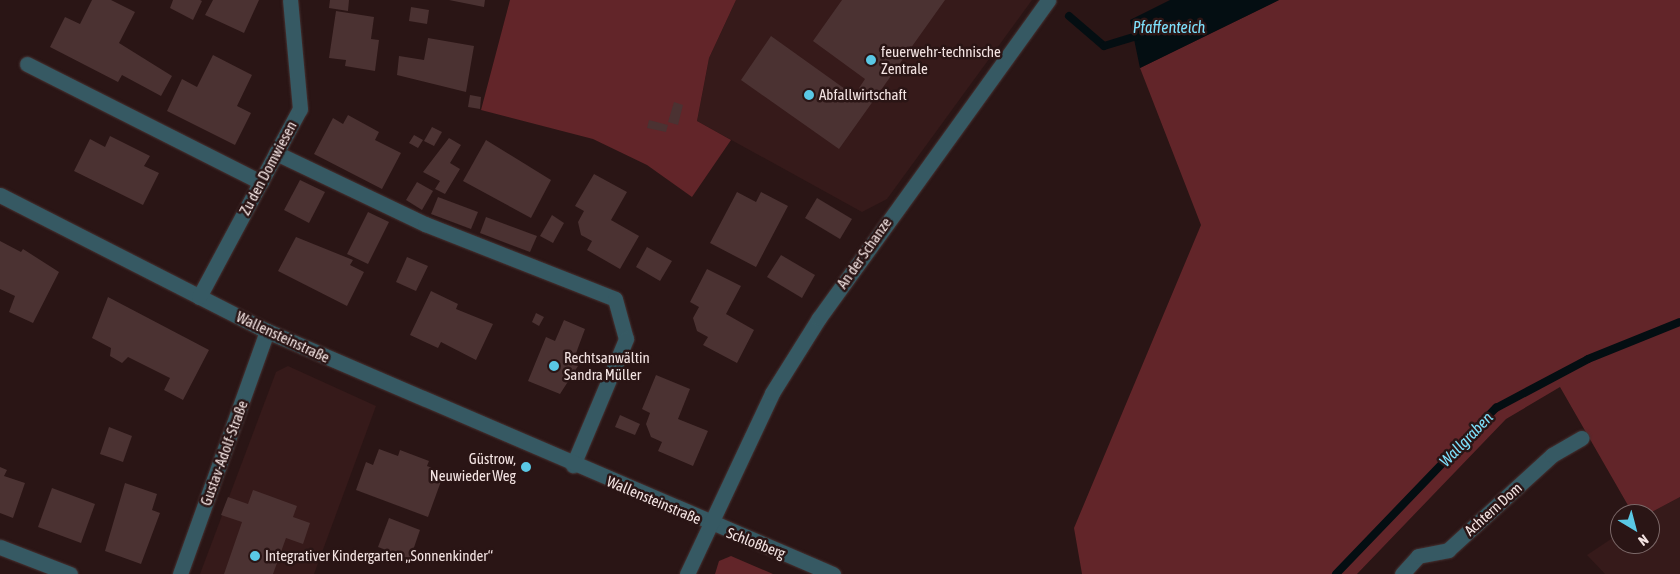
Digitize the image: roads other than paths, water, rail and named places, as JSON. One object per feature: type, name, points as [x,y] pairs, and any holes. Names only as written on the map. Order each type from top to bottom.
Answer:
[{"type":"street","name":"Zu den Domwiesen","points":[[199,296],[300,110],[290,0]]},
{"type":"street","name":"An der Schanze","points":[[687,574],[708,524],[772,393],[819,318],[1048,0]]},
{"type":"street","points":[[28,64],[261,182]]},
{"type":"street","points":[[276,153],[424,224],[615,298],[626,339],[573,465]]},
{"type":"street","name":"Wallensteinstraße","points":[[0,195],[267,331],[708,524]]},
{"type":"street","name":"Gustav-Adolf-Straße","points":[[180,574],[267,331]]},
{"type":"street","name":"Achtern Dom","points":[[1402,574],[1418,556],[1448,550],[1552,456],[1582,438]]},
{"type":"street","name":"Schloßberg","points":[[708,524],[833,574]]},
{"type":"street","points":[[0,548],[70,574]]},
{"type":"water","name":"Pfaffenteich","points":[[1170,0],[1279,0],[1140,68],[1130,20]]},
{"type":"waterway","points":[[1069,16],[1104,46],[1141,35]]},
{"type":"waterway","name":"Wallgraben","points":[[1336,574],[1496,408],[1588,359],[1680,322]]},
{"type":"place","name":"feuerwehr-technische Zentrale","points":[[871,60]]},
{"type":"place","name":"Abfallwirtschaft","points":[[809,95]]},
{"type":"place","name":"Rechtsanwältin Sandra Müller","points":[[554,366]]},
{"type":"place","name":"Güstrow, Neuwieder Weg","points":[[526,467]]},
{"type":"place","name":"Integrativer Kindergarten „Sonnenkinder“","points":[[255,556]]}]
